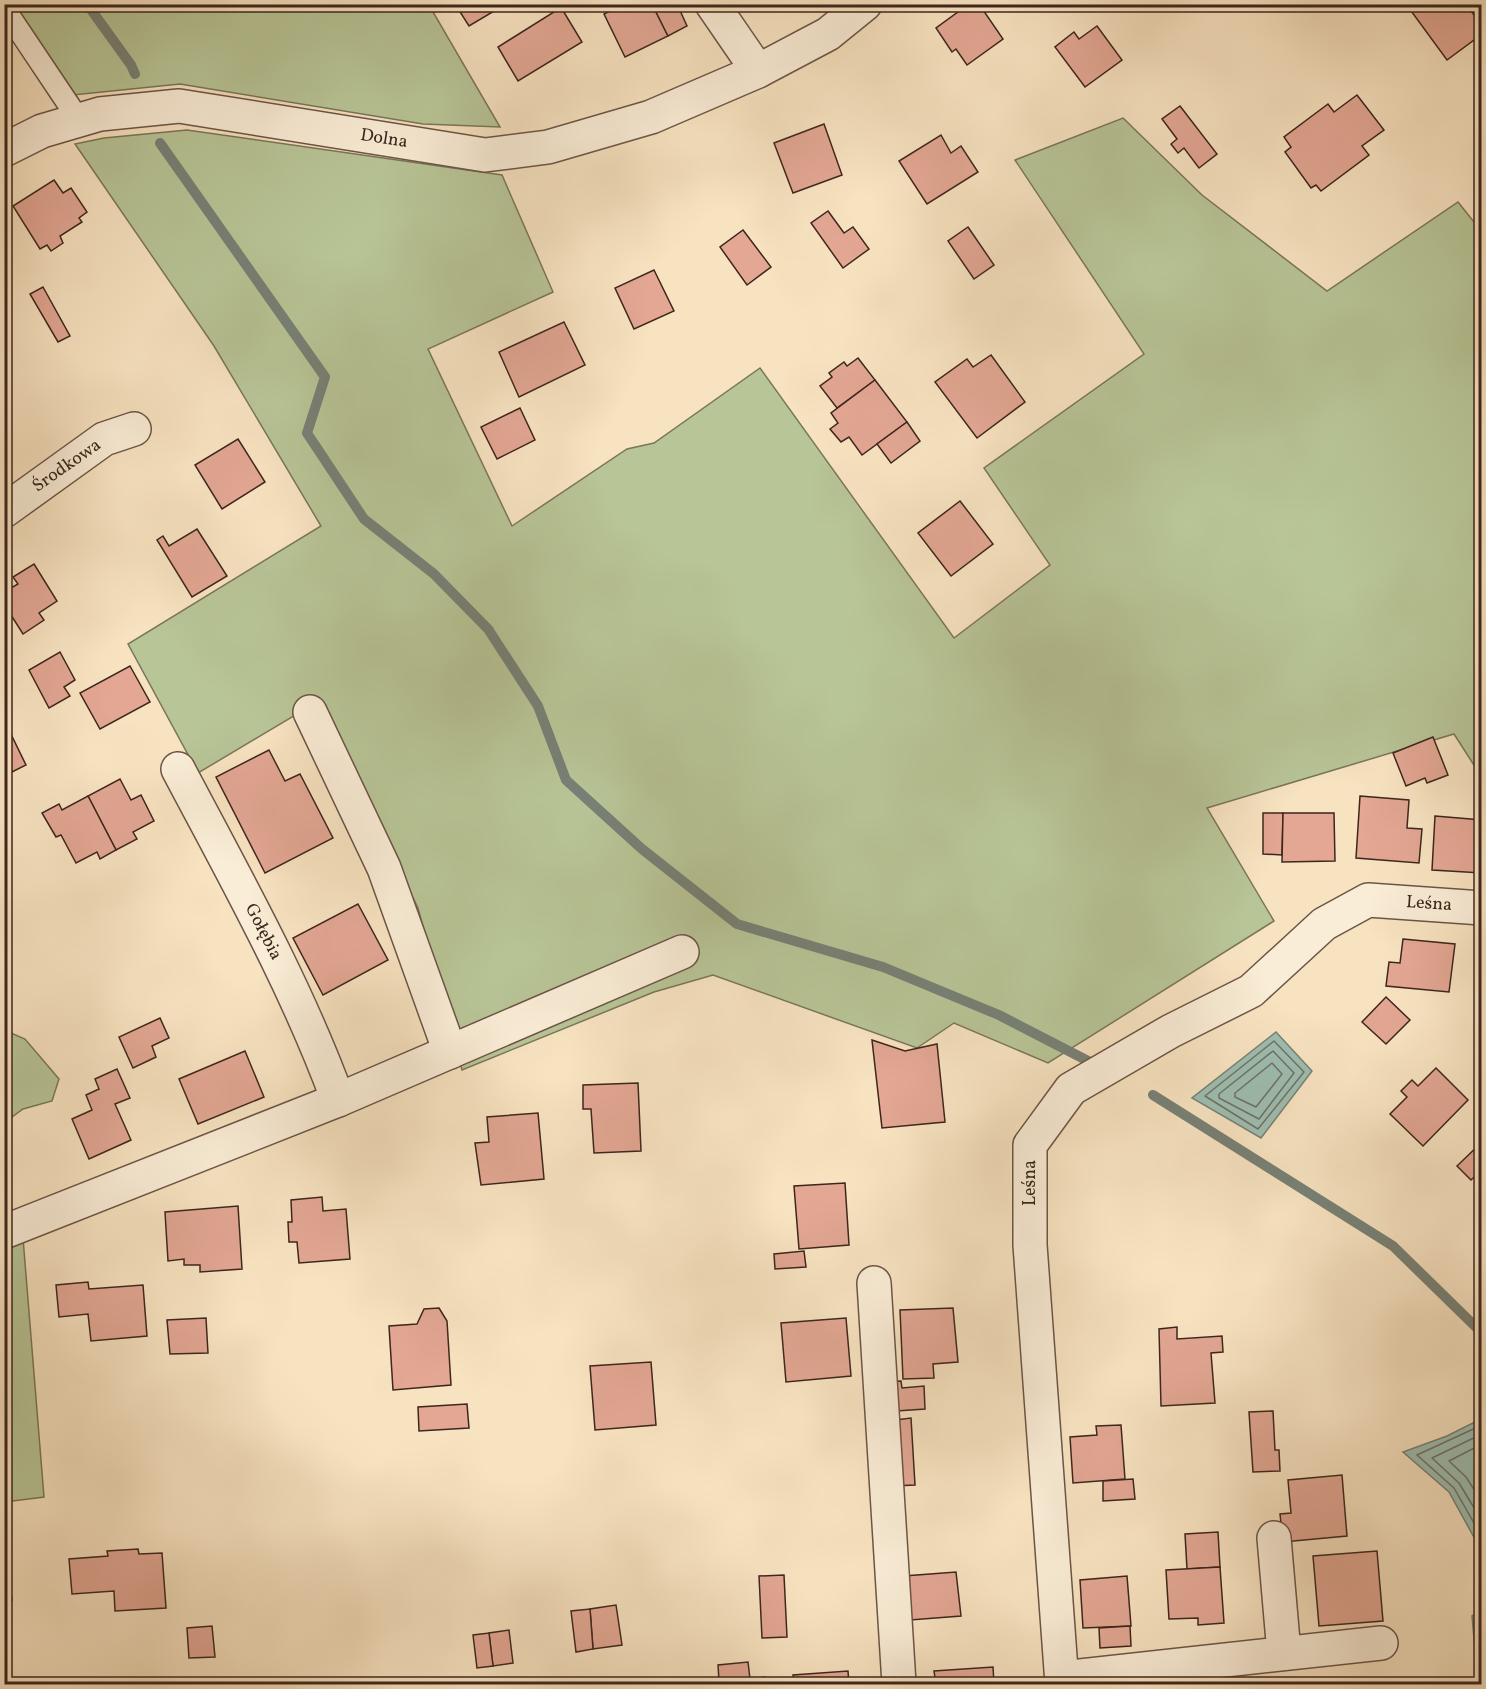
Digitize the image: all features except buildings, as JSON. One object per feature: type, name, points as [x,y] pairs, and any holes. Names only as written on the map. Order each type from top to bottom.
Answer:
[{"type":"street","points":[[712,4],[758,71]]},
{"type":"street","name":"Dolna","points":[[4,150],[42,131],[100,114],[179,106],[485,155],[548,147],[651,117],[758,71],[828,34],[865,4]]},
{"type":"street","name":"Środkowa","points":[[4,511],[104,439],[134,429]]},
{"type":"street","points":[[310,712],[384,868],[450,1052]]},
{"type":"street","name":"Gołębia","points":[[178,769],[317,1041],[338,1100]]},
{"type":"street","name":"Leśna","points":[[1062,1681],[1030,1245],[1030,1145],[1071,1089],[1171,1031],[1251,991],[1324,924],[1368,900],[1482,908]]},
{"type":"street","points":[[4,1232],[338,1100],[682,952]]},
{"type":"street","points":[[874,1283],[900,1684]]},
{"type":"street","points":[[1274,1538],[1284,1653]]},
{"type":"street","points":[[1062,1681],[1381,1643]]},
{"type":"lane","points":[[4,8],[79,120]]},
{"type":"green space","points":[[6,5],[429,5],[500,127],[423,124],[180,84],[73,95]]},
{"type":"green space","points":[[1123,118],[1202,195],[1327,291],[1458,202],[1482,232],[1481,776],[1454,734],[1207,808],[1274,921],[1048,1063],[954,1023],[917,1048],[713,975],[654,992],[462,1070],[418,908],[317,702],[198,773],[128,644],[321,526],[214,346],[75,144],[104,138],[187,130],[502,175],[553,292],[428,349],[512,526],[627,449],[654,443],[760,368],[954,638],[1050,565],[984,468],[1144,354],[1015,160]]},
{"type":"green space","points":[[4,1030],[25,1039],[59,1079],[52,1101],[23,1109],[5,1122]]},
{"type":"green space","points":[[23,1238],[44,1497],[5,1502],[5,1248]]},
{"type":"water","points":[[1276,1032],[1312,1071],[1261,1138],[1192,1098]]},
{"type":"water","points":[[1481,1419],[1481,1550],[1449,1492],[1403,1452],[1447,1436]]},
{"type":"water","points":[[1481,1610],[1482,1684],[1478,1684],[1472,1616]]},
{"type":"waterway","points":[[87,4],[135,74]]},
{"type":"waterway","points":[[160,143],[325,377],[307,433],[364,519],[434,574],[488,629],[538,706],[566,780],[642,849],[737,924],[883,967],[999,1015],[1092,1063]]},
{"type":"waterway","points":[[1153,1095],[1393,1246],[1482,1333]]}]
